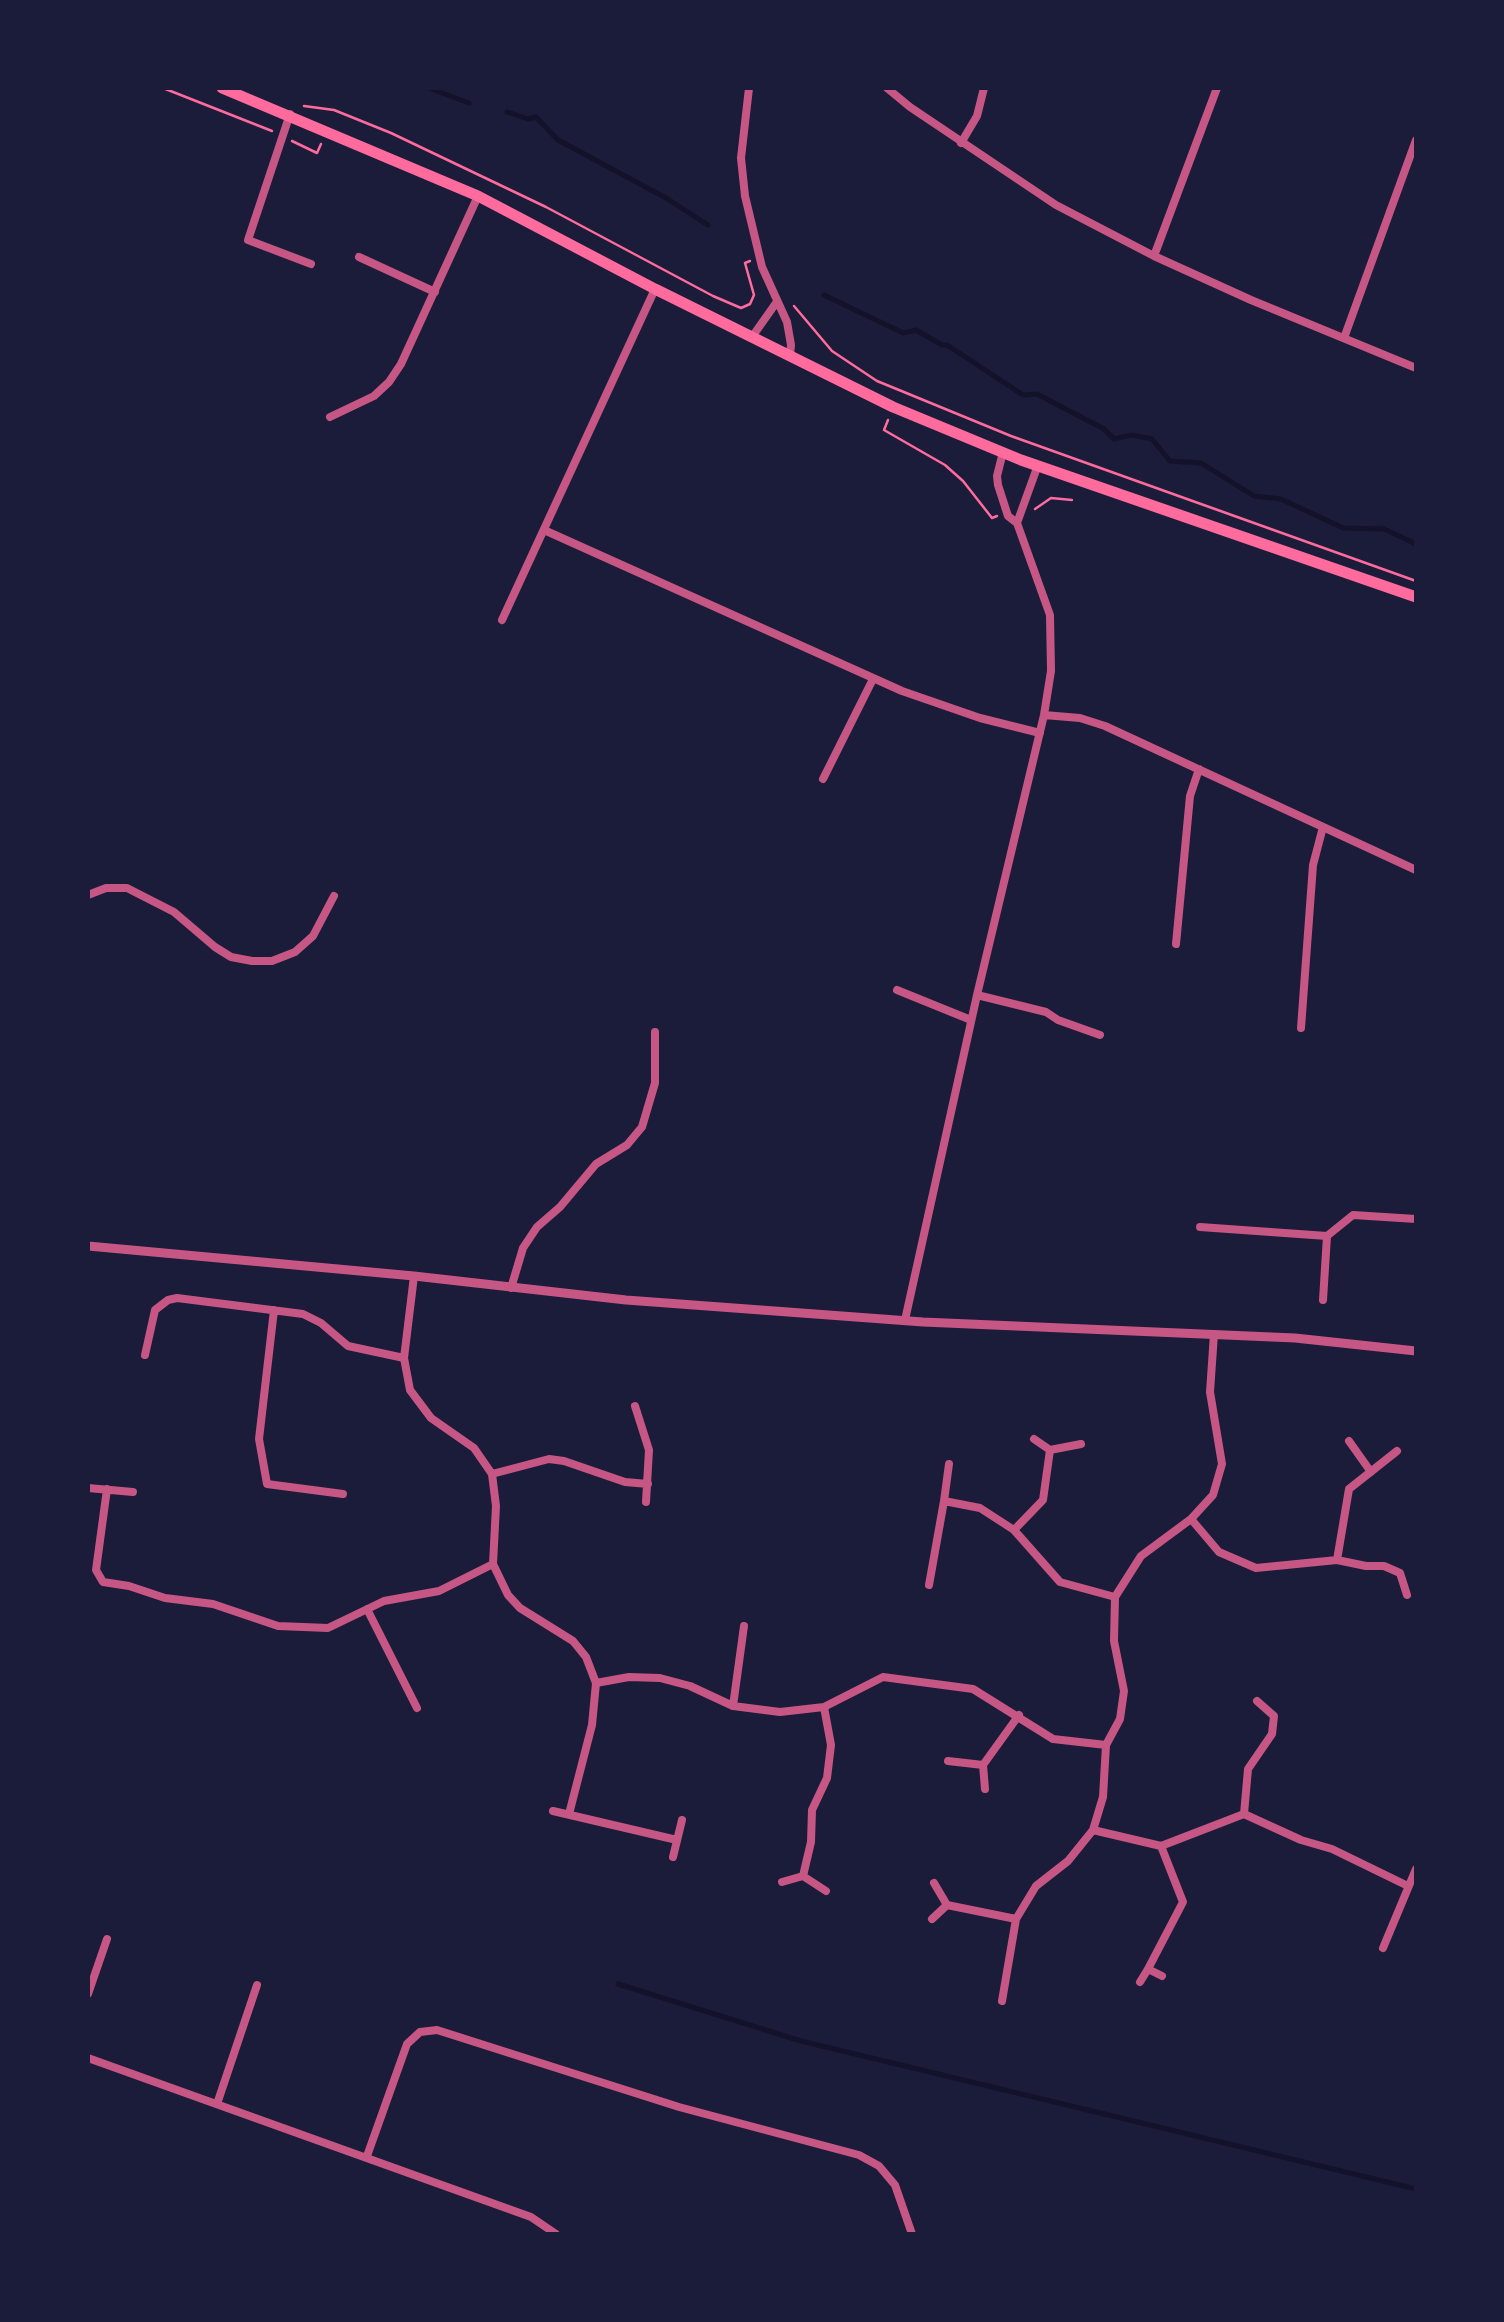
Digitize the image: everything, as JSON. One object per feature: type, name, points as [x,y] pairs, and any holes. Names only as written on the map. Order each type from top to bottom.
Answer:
[{"type":"highway","points":[[222,88],[478,196],[655,289],[893,406],[1038,466],[1416,597]]},
{"type":"street","points":[[749,88],[742,158],[744,196],[762,267],[787,322],[790,356]]},
{"type":"street","points":[[887,88],[1056,204],[1154,256],[1416,368]]},
{"type":"street","points":[[961,142],[977,116],[984,88]]},
{"type":"street","points":[[1154,256],[1217,88]]},
{"type":"street","points":[[290,114],[248,240],[311,264]]},
{"type":"street","points":[[1344,338],[1416,140]]},
{"type":"street","points":[[330,417],[374,396],[390,382],[478,196]]},
{"type":"street","points":[[360,257],[435,292]]},
{"type":"street","points":[[502,620],[655,289]]},
{"type":"street","points":[[752,337],[776,303]]},
{"type":"street","points":[[905,1320],[1051,671],[1050,616],[1017,523],[1007,513],[997,476],[1002,452]]},
{"type":"street","points":[[1017,523],[1038,466]]},
{"type":"street","points":[[544,530],[873,679],[938,704],[1040,733]]},
{"type":"street","points":[[824,779],[873,679]]},
{"type":"street","points":[[1044,715],[1080,718],[1105,726],[1416,870]]},
{"type":"street","points":[[1176,944],[1190,796],[1200,769]]},
{"type":"street","points":[[1300,1028],[1314,854],[1323,827]]},
{"type":"street","points":[[88,895],[106,888],[127,888],[174,912],[215,948],[252,961],[272,961],[295,952],[313,936],[334,896]]},
{"type":"street","points":[[897,990],[971,1020]]},
{"type":"street","points":[[977,995],[1046,1012],[1100,1034]]},
{"type":"street","points":[[1089,1030],[1093,1016]]},
{"type":"street","points":[[511,1288],[523,1248],[537,1227],[560,1207],[596,1164],[626,1145],[642,1127],[655,1083],[656,1032]]},
{"type":"street","points":[[1200,1227],[1328,1236],[1354,1216],[1416,1219]]},
{"type":"street","points":[[1323,1300],[1328,1236]]},
{"type":"street","points":[[88,1246],[663,1303],[905,1320],[1295,1338],[1416,1352]]},
{"type":"street","points":[[414,1276],[404,1372],[418,1405],[474,1448],[492,1474],[496,1506],[494,1564],[508,1595],[520,1608],[573,1641],[586,1657],[596,1683],[592,1724],[569,1814]]},
{"type":"street","points":[[145,1355],[150,1318],[168,1300],[186,1299],[303,1314],[348,1346],[404,1358]]},
{"type":"street","points":[[274,1310],[259,1439],[267,1484],[343,1494]]},
{"type":"street","points":[[1002,2001],[1016,1919],[1036,1886],[1068,1862],[1094,1830],[1103,1797],[1106,1744],[1120,1719],[1124,1690],[1114,1641],[1115,1597],[1141,1556],[1191,1519],[1213,1495],[1222,1464],[1210,1392],[1214,1334]]},
{"type":"street","points":[[635,1406],[649,1450],[646,1502]]},
{"type":"street","points":[[1034,1438],[1050,1450],[1081,1444]]},
{"type":"street","points":[[1349,1441],[1371,1472]]},
{"type":"street","points":[[1014,1530],[1043,1500],[1050,1450]]},
{"type":"street","points":[[1337,1560],[1350,1489],[1397,1451]]},
{"type":"street","points":[[492,1474],[550,1460],[626,1482],[648,1484]]},
{"type":"street","points":[[929,1585],[949,1464]]},
{"type":"street","points":[[88,1488],[134,1492]]},
{"type":"street","points":[[107,1490],[96,1570],[103,1582],[166,1598],[214,1604],[278,1626],[328,1628],[384,1601],[439,1591],[494,1564]]},
{"type":"street","points":[[944,1500],[980,1508],[1014,1530],[1060,1582],[1115,1597]]},
{"type":"street","points":[[1191,1519],[1219,1552],[1256,1568],[1337,1560],[1384,1566],[1400,1572],[1408,1595]]},
{"type":"street","points":[[366,1608],[417,1708]]},
{"type":"street","points":[[733,1706],[744,1626]]},
{"type":"street","points":[[596,1683],[629,1677],[660,1678],[690,1686],[733,1706],[780,1712],[824,1707],[883,1677],[974,1689],[1054,1739],[1106,1744]]},
{"type":"street","points":[[1257,1702],[1274,1716]]},
{"type":"street","points":[[803,1876],[812,1810],[827,1778],[829,1762],[831,1745],[824,1707]]},
{"type":"street","points":[[1274,1716],[1284,1712]]},
{"type":"street","points":[[985,1789],[983,1765],[1018,1715]]},
{"type":"street","points":[[1244,1814],[1248,1769],[1272,1734],[1274,1716]]},
{"type":"street","points":[[948,1762],[983,1765]]},
{"type":"street","points":[[552,1811],[677,1840]]},
{"type":"street","points":[[1094,1830],[1161,1846],[1244,1814],[1332,1849],[1408,1886]]},
{"type":"street","points":[[673,1857],[682,1820]]},
{"type":"street","points":[[1140,1982],[1183,1902],[1161,1846]]},
{"type":"street","points":[[1383,1948],[1416,1869]]},
{"type":"street","points":[[782,1882],[803,1876],[826,1891]]},
{"type":"street","points":[[934,1883],[946,1905]]},
{"type":"street","points":[[946,1905],[1016,1919]]},
{"type":"street","points":[[932,1920],[946,1905]]},
{"type":"street","points":[[88,1994],[107,1938]]},
{"type":"street","points":[[1148,1969],[1162,1976]]},
{"type":"street","points":[[217,2104],[258,1985]]},
{"type":"street","points":[[367,2156],[406,2044],[420,2032],[437,2030],[678,2107],[859,2155],[880,2166],[895,2185],[912,2234]]},
{"type":"street","points":[[88,2058],[531,2217],[556,2234]]},
{"type":"path","points":[[163,88],[317,153]]},
{"type":"path","points":[[290,114],[302,106],[334,110],[498,183],[741,308],[750,304],[754,295],[744,262]]},
{"type":"path","points":[[794,307],[832,350],[888,386],[1010,436],[1416,580]]},
{"type":"path","points":[[884,430],[928,452],[956,474],[992,518],[1007,513]]},
{"type":"path","points":[[1031,514],[1051,498],[1072,500]]},
{"type":"waterway","points":[[429,88],[469,103]]},
{"type":"waterway","points":[[507,112],[528,119],[536,117],[558,140],[708,225]]},
{"type":"waterway","points":[[824,295],[903,333],[916,330],[947,345],[1023,395],[1037,394],[1104,429],[1114,439],[1132,435],[1152,439],[1170,461],[1201,463],[1254,496],[1281,499],[1343,528],[1384,529],[1416,544]]},
{"type":"waterway","points":[[618,1984],[801,2041],[1416,2189]]}]
